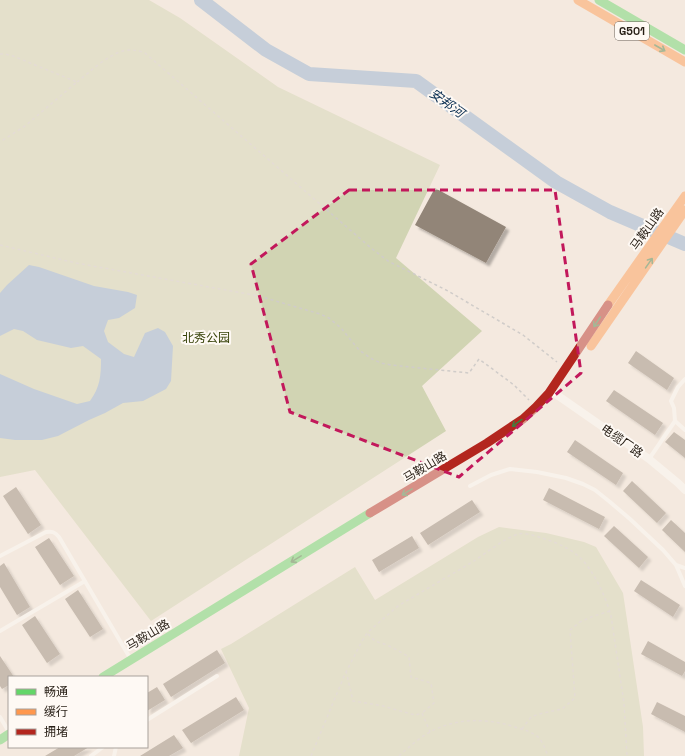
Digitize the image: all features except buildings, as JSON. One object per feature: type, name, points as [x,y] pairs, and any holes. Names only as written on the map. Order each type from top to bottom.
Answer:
[{"type":"main road","name":"G501","points":[[578,0],[685,62]]},
{"type":"main road","name":"G501","points":[[599,0],[685,50]]},
{"type":"main road","name":"马鞍山路","points":[[105,676],[487,443],[523,419],[549,392],[623,292],[680,213],[685,196]]},
{"type":"main road","name":"马鞍山路","points":[[120,676],[510,438],[533,420],[557,395],[623,292]]},
{"type":"main road","points":[[0,740],[8,734]]},
{"type":"street","name":"电缆厂路","points":[[557,395],[649,459],[685,490]]},
{"type":"lane","points":[[649,459],[674,421],[674,408],[671,401],[678,388],[685,380]]},
{"type":"lane","points":[[674,421],[685,430]]},
{"type":"lane","points":[[470,486],[491,475],[510,469],[537,472],[566,478],[582,484],[595,490],[630,519],[676,564],[685,568]]},
{"type":"lane","points":[[0,556],[46,532],[52,531],[56,533],[131,660]]},
{"type":"lane","points":[[676,564],[685,586]]},
{"type":"lane","points":[[0,631],[85,580]]},
{"type":"lane","points":[[148,719],[217,676]]},
{"type":"lane","points":[[0,717],[8,731]]},
{"type":"lane","points":[[91,756],[102,748]]},
{"type":"path","points":[[0,142],[30,123],[104,60],[125,50],[145,53],[388,261],[448,292],[523,335],[566,369]]},
{"type":"path","points":[[0,54],[13,56],[77,82]]},
{"type":"path","points":[[0,245],[76,263],[260,296],[306,309],[336,322],[359,350],[365,355],[376,361],[391,365],[469,373],[479,359],[514,385],[536,407]]},
{"type":"path","points":[[311,756],[346,670],[367,633],[398,606],[519,534],[528,534],[553,541],[566,547],[579,556],[599,584],[610,611],[624,703],[627,756]]},
{"type":"path","points":[[522,729],[531,717],[562,709],[575,698],[570,630],[580,622],[610,611]]},
{"type":"path","points":[[346,670],[353,701],[383,706],[416,715],[422,713],[434,703],[431,683],[411,677],[409,657],[387,645],[375,641],[367,633]]},
{"type":"path","points":[[422,713],[430,732]]},
{"type":"path","points":[[399,756],[430,732],[458,722],[471,721],[498,722],[534,734],[539,738],[548,756]]},
{"type":"highlighted area","points":[[349,190],[555,190],[581,373],[459,477],[290,412],[251,264]]},
{"type":"green space","name":"北秀公园","points":[[0,0],[149,0],[180,18],[278,87],[440,165],[396,258],[482,331],[422,386],[446,431],[151,621],[35,470],[0,477]]},
{"type":"green space","points":[[499,527],[546,533],[584,542],[596,547],[623,593],[643,727],[644,756],[239,756],[249,708],[221,649],[355,567],[375,600],[478,537]]},
{"type":"water","points":[[29,265],[94,286],[137,295],[135,308],[119,318],[108,320],[104,331],[108,342],[124,354],[134,357],[145,333],[158,328],[165,332],[173,346],[171,381],[166,389],[143,401],[123,403],[58,436],[42,440],[15,440],[0,438],[0,374],[34,389],[77,404],[90,401],[98,386],[100,376],[101,359],[83,346],[71,348],[37,340],[23,331],[14,329],[0,336],[0,293]]},
{"type":"waterway","name":"安邦河","points":[[201,0],[266,50],[309,74],[416,81],[556,182],[610,212],[685,244]]},
{"type":"traffic: fast","points":[[599,0],[685,50]]},
{"type":"traffic: fast","points":[[105,676],[370,513]]},
{"type":"traffic: fast","points":[[0,740],[8,735]]},
{"type":"traffic: slow","points":[[578,0],[685,62]]},
{"type":"traffic: slow","points":[[608,305],[685,196]]},
{"type":"traffic: slow","points":[[591,346],[685,210]]},
{"type":"traffic: jam","points":[[370,513],[487,443],[523,419],[549,393],[608,305]]}]
